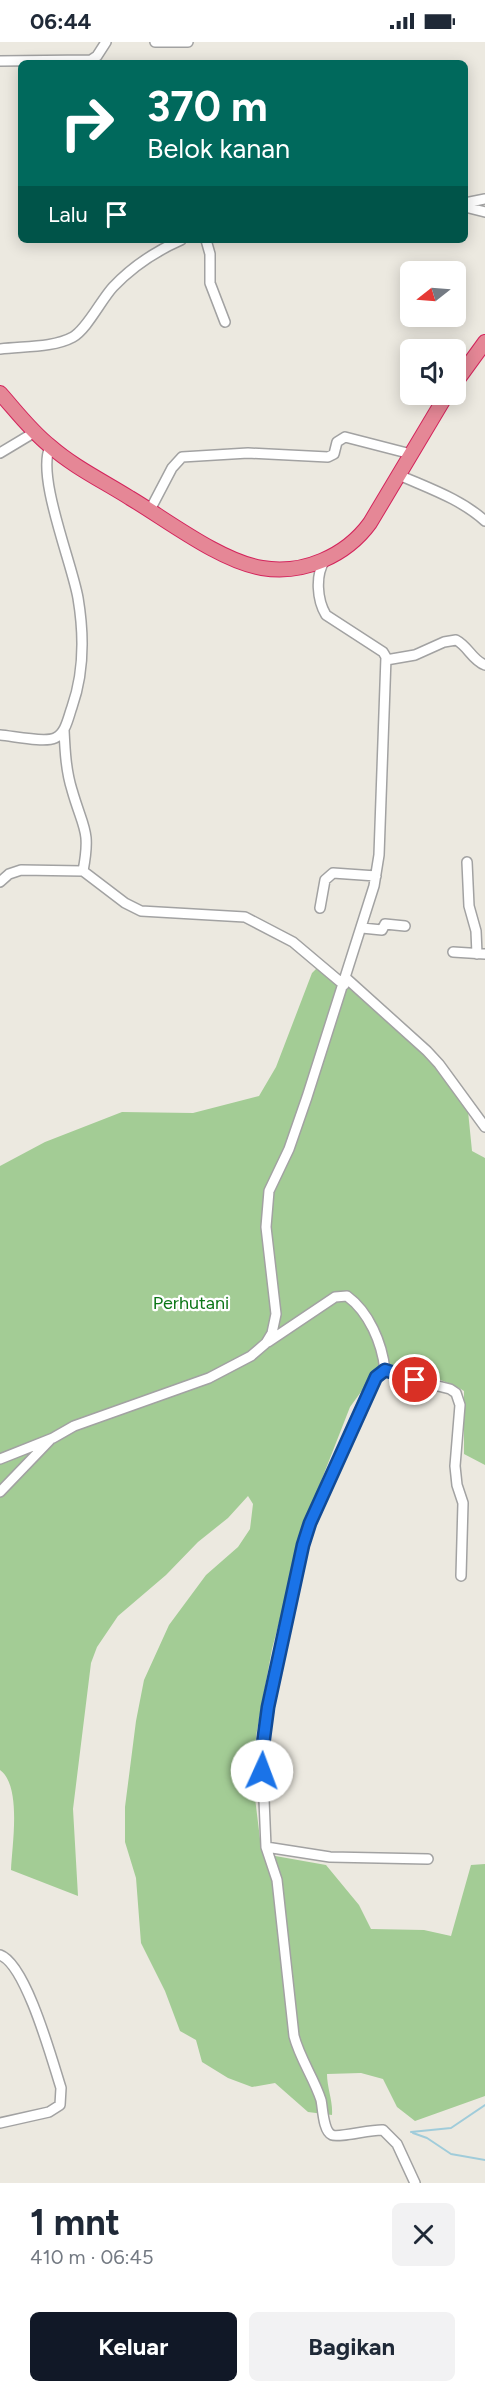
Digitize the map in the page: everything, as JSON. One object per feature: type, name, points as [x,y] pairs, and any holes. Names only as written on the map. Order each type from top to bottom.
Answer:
[{"type":"highway","points":[[466,368],[485,342]]},
{"type":"highway","points":[[0,393],[50,447],[78,467],[230,558],[246,564],[277,570],[296,568],[325,560],[345,549],[363,533],[440,405]]},
{"type":"street","points":[[91,60],[97,56],[106,42]]},
{"type":"street","points":[[155,42],[188,42]]},
{"type":"street","points":[[0,61],[18,61]]},
{"type":"street","points":[[468,204],[485,199]]},
{"type":"street","points":[[468,206],[485,212]]},
{"type":"street","points":[[0,349],[58,342],[75,336],[112,288],[128,273],[175,243]]},
{"type":"street","points":[[207,243],[210,254],[210,283],[225,322]]},
{"type":"street","points":[[0,453],[35,432]]},
{"type":"street","points":[[150,510],[172,468],[182,457],[248,453],[328,457],[334,454],[337,442],[345,437],[411,453]]},
{"type":"street","points":[[50,447],[46,458],[46,472],[78,599],[81,656],[78,691],[64,730],[69,781],[87,835],[88,847],[83,871]]},
{"type":"street","points":[[399,474],[457,501],[485,521]]},
{"type":"street","points":[[266,1343],[272,1333],[276,1314],[266,1227],[269,1191],[289,1149],[345,982],[376,876],[379,855],[386,660],[383,652],[326,615],[322,607],[318,582],[320,568],[325,560]]},
{"type":"street","points":[[386,660],[415,656],[444,642],[456,640],[479,663],[485,665]]},
{"type":"street","points":[[0,735],[52,739],[64,730]]},
{"type":"street","points":[[453,952],[481,954],[468,906],[467,862]]},
{"type":"street","points":[[0,882],[9,874],[21,870],[83,871],[125,903],[141,910],[236,916],[251,920],[293,942],[427,1051],[485,1127]]},
{"type":"street","points":[[320,908],[325,880],[333,873],[376,876]]},
{"type":"street","points":[[362,928],[380,930],[388,923],[405,926]]},
{"type":"street","points":[[0,1459],[53,1438],[74,1426],[209,1378],[251,1356],[266,1343],[334,1297],[344,1296],[350,1299],[377,1334],[383,1352],[385,1370],[371,1385],[310,1523],[297,1568],[268,1707],[262,1752],[266,1847],[277,1880],[294,2036],[320,2099],[329,2133],[335,2136],[362,2130],[383,2130],[397,2144],[415,2183]]},
{"type":"street","points":[[385,1370],[402,1377],[450,1389],[459,1398],[455,1466],[463,1503],[461,1576]]},
{"type":"street","points":[[0,1492],[53,1438]]},
{"type":"street","points":[[266,1847],[330,1857],[428,1859]]},
{"type":"street","points":[[0,1955],[14,1965],[30,1995],[61,2088],[62,2098],[59,2106],[49,2112],[0,2123]]},
{"type":"green space","name":"Perhutani","points":[[318,967],[360,996],[426,1056],[468,1111],[472,1151],[485,1158],[485,1465],[464,1454],[464,1391],[423,1374],[379,1367],[350,1407],[307,1517],[272,1649],[256,1736],[255,1798],[261,1847],[264,1854],[326,1865],[359,1905],[371,1929],[424,1930],[451,1936],[471,1865],[485,1864],[485,2096],[415,2121],[397,2107],[383,2079],[361,2073],[327,2074],[332,2115],[308,2112],[275,2083],[252,2087],[228,2078],[202,2062],[196,2040],[180,2031],[165,1991],[141,1943],[136,1878],[125,1842],[125,1807],[136,1721],[144,1680],[169,1625],[206,1575],[238,1547],[250,1529],[253,1504],[248,1496],[228,1518],[198,1542],[166,1575],[118,1616],[97,1647],[91,1663],[73,1809],[78,1896],[11,1870],[14,1832],[13,1802],[7,1778],[0,1770],[0,1166],[45,1142],[122,1112],[193,1113],[259,1096],[276,1067],[312,973]]},
{"type":"waterway","points":[[411,2132],[451,2128],[485,2105]]},
{"type":"waterway","points":[[413,2133],[427,2138],[451,2154],[485,2160]]},
{"type":"route","points":[[262,1771],[268,1707],[297,1568],[310,1523],[376,1377],[385,1370],[415,1380]]}]
